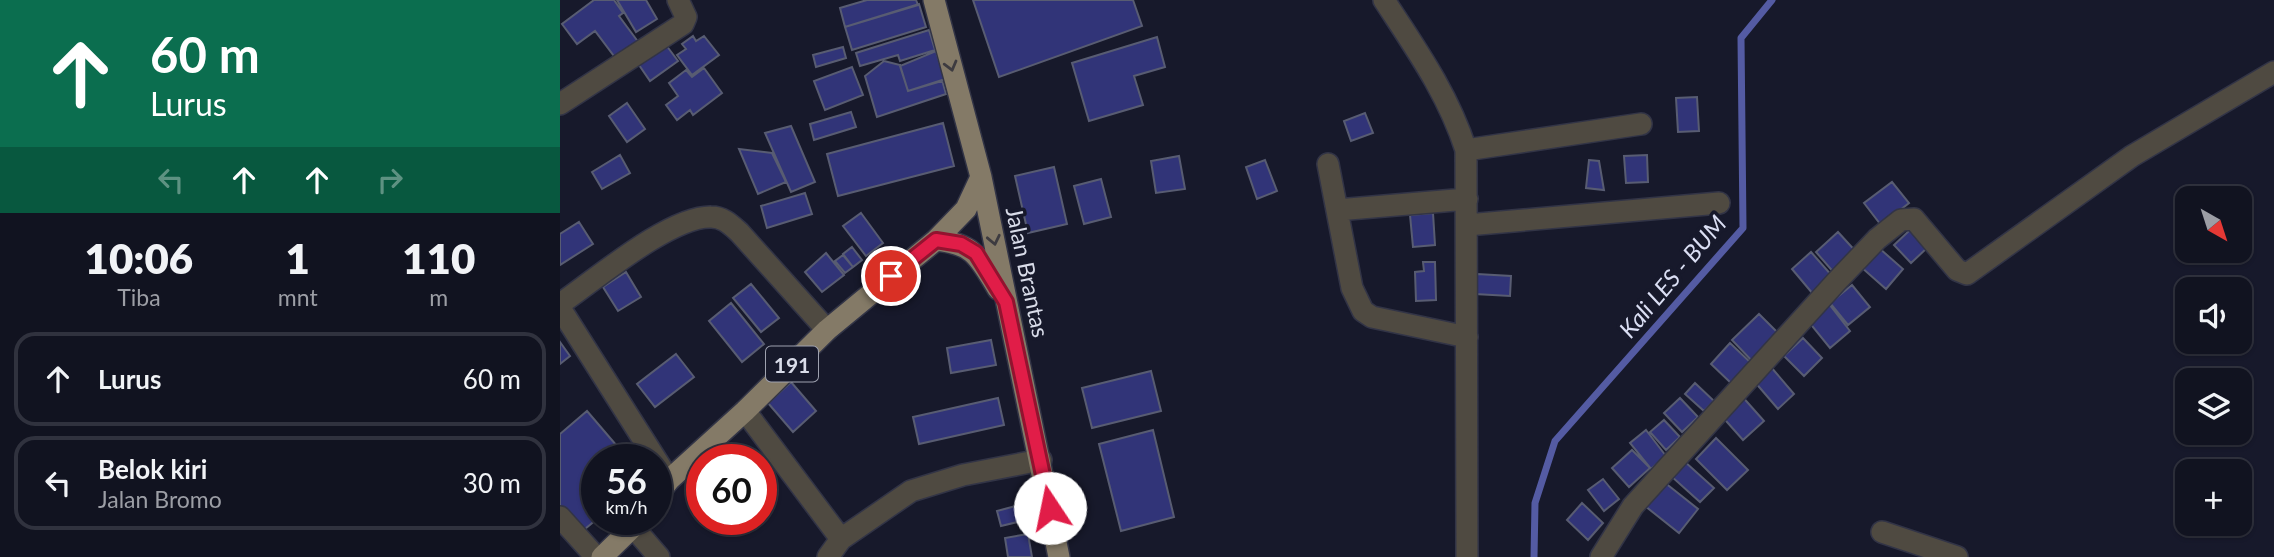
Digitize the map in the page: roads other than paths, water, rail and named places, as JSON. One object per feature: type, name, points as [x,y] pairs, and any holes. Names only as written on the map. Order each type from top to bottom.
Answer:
[{"type":"main road","name":"Jalan Brantas","points":[[934,0],[981,177],[1059,557]]},
{"type":"main road","name":"191","points":[[672,477],[745,411],[827,330],[936,240],[966,209],[981,177]]},
{"type":"main road","points":[[936,240],[961,244],[976,253],[1006,302]]},
{"type":"main road","points":[[602,557],[625,535]]},
{"type":"street","points":[[560,104],[683,24],[686,16],[678,0]]},
{"type":"street","points":[[1384,0],[1439,85],[1454,113],[1466,150],[1467,557]]},
{"type":"street","points":[[1601,557],[1633,506],[1837,281],[1877,239],[1901,220],[1914,219],[1957,270],[1968,274],[2132,156],[2274,72]]},
{"type":"street","points":[[1466,150],[1641,124]]},
{"type":"street","points":[[1328,164],[1352,288],[1363,311],[1372,317],[1467,337]]},
{"type":"street","points":[[1337,209],[1467,199]]},
{"type":"street","points":[[1467,225],[1719,203]]},
{"type":"street","points":[[646,444],[560,306],[677,224],[714,217],[727,221],[827,330]]},
{"type":"street","points":[[745,411],[841,538]]},
{"type":"street","points":[[828,557],[841,538],[911,491],[963,475],[1041,460]]},
{"type":"street","points":[[560,517],[596,557]]},
{"type":"street","points":[[1882,532],[1957,557]]},
{"type":"street","points":[[644,535],[659,557]]},
{"type":"waterway","name":"Kali LES - BUM","points":[[1534,557],[1535,503],[1555,441],[1743,228],[1741,38],[1772,0]]}]
